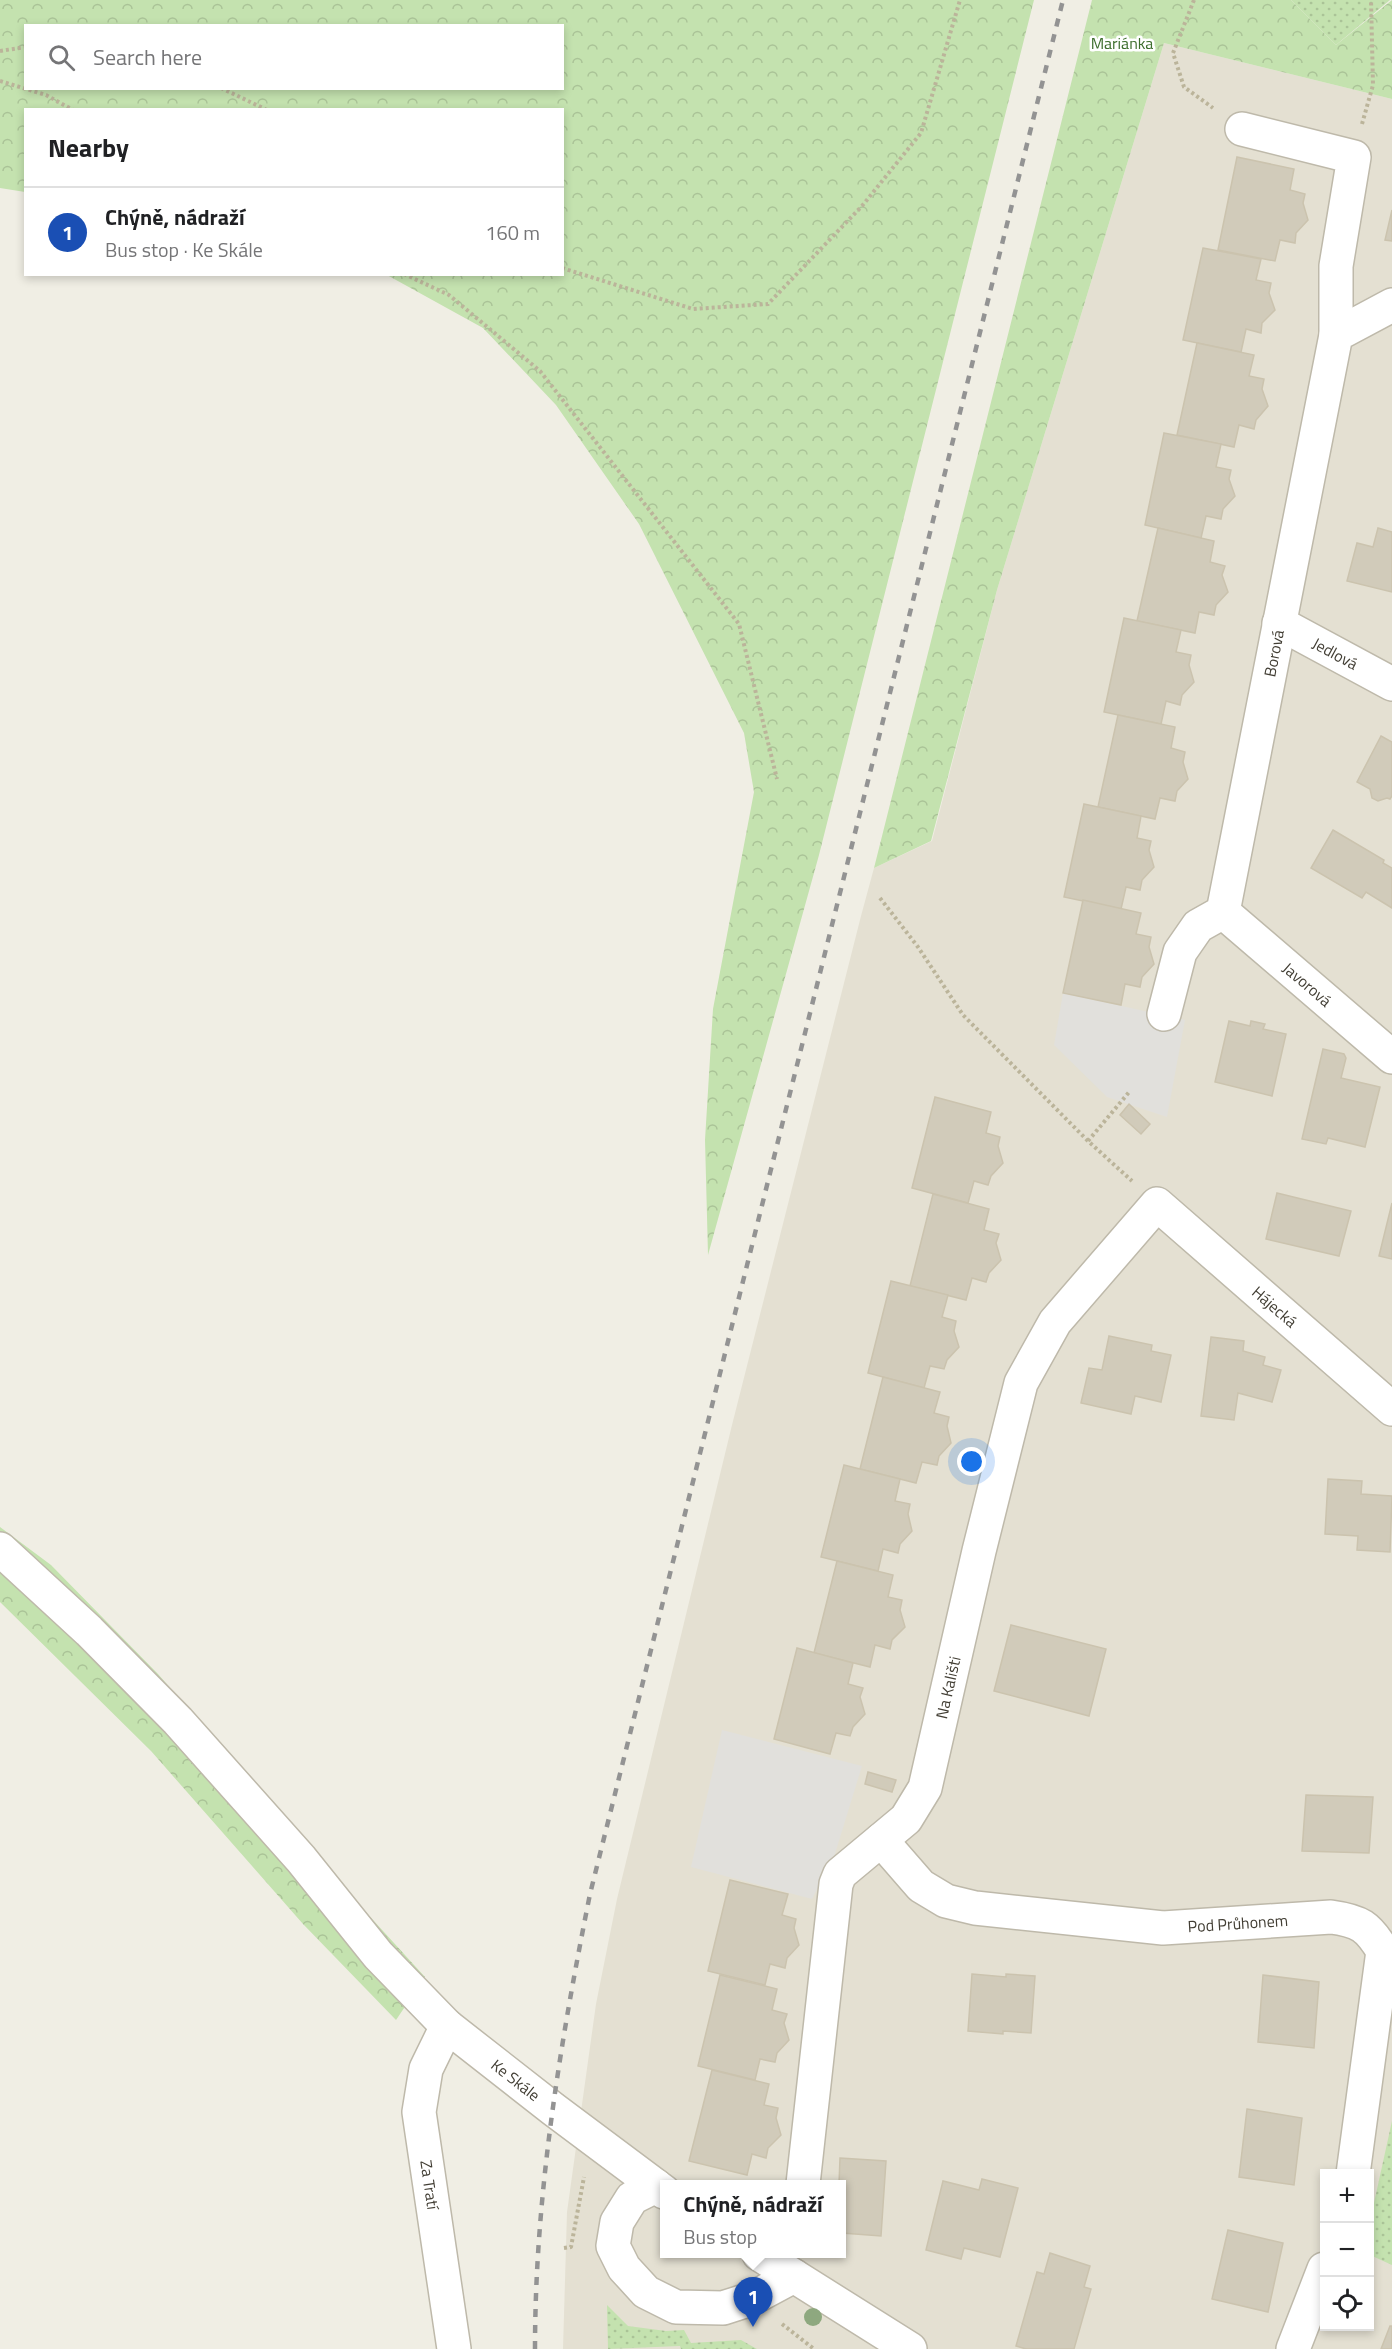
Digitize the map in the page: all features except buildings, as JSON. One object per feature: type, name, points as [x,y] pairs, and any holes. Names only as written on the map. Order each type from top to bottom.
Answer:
[{"type":"street","points":[[1242,129],[1354,157]]},
{"type":"street","name":"Borová","points":[[1222,912],[1336,335],[1336,266],[1354,157]]},
{"type":"street","points":[[1336,335],[1392,305]]},
{"type":"street","name":"Jedlová","points":[[1279,623],[1392,684]]},
{"type":"street","points":[[1164,1014],[1180,952],[1198,926],[1222,912]]},
{"type":"street","name":"Javorová","points":[[1222,912],[1392,1057]]},
{"type":"street","name":"Hájecká","points":[[1157,1204],[1392,1409]]},
{"type":"street","name":"Na Kališti","points":[[803,2180],[836,1884],[840,1874],[906,1819],[926,1788],[1021,1383],[1055,1322],[1157,1204]]},
{"type":"street","name":"Ke Skále","points":[[0,1549],[89,1631],[178,1721],[301,1859],[378,1955],[447,2026],[660,2189]]},
{"type":"street","name":"Pod Průhonem","points":[[881,1840],[921,1886],[946,1901],[975,1908],[1163,1928],[1331,1917],[1354,1920],[1371,1932],[1383,1951],[1354,2169]]},
{"type":"street","name":"Za Tratí","points":[[447,2026],[426,2069],[419,2112],[454,2349]]},
{"type":"street","points":[[660,2189],[632,2198],[617,2222],[613,2246],[624,2268],[646,2292],[676,2307],[723,2308],[751,2299],[795,2265]]},
{"type":"street","points":[[774,2258],[795,2265],[910,2349]]},
{"type":"street","points":[[1293,2349],[1321,2277]]},
{"type":"path","points":[[564,269],[693,309],[768,303],[862,206],[921,133],[960,0]]},
{"type":"path","points":[[1194,0],[1173,53],[1184,87],[1242,129]]},
{"type":"path","points":[[1354,157],[1372,85],[1371,0]]},
{"type":"path","points":[[0,51],[24,47]]},
{"type":"path","points":[[0,81],[24,88]]},
{"type":"path","points":[[30,90],[46,95],[70,108]]},
{"type":"path","points":[[225,90],[263,108]]},
{"type":"path","points":[[408,276],[449,295],[540,371],[739,624],[777,779]]},
{"type":"path","points":[[880,898],[918,947],[963,1015],[1088,1142],[1157,1204]]},
{"type":"path","points":[[1088,1142],[1131,1091]]},
{"type":"path","points":[[564,2248],[571,2247],[592,2138]]},
{"type":"shaded area","points":[[1164,43],[1392,99],[1392,2349],[563,2349],[567,2212],[596,2004],[617,1899],[732,1425],[874,868],[932,841],[997,590]]},
{"type":"shaded area","points":[[1063,993],[1185,1020],[1167,1117],[1107,1097],[1054,1045]]},
{"type":"shaded area","points":[[722,1730],[862,1766],[834,1857],[812,1899],[691,1867]]},
{"type":"green space","points":[[0,0],[1034,0],[819,855],[708,1255],[705,1140],[713,1009],[754,792],[744,733],[639,524],[556,405],[483,328],[389,276],[564,276],[564,108],[24,108],[24,192],[0,188]]},
{"type":"green space","name":"Mariánka","points":[[1092,0],[1291,0],[1336,45],[1392,0],[1392,99],[1164,43],[997,590],[931,841],[874,868]]},
{"type":"green space","points":[[1291,0],[1390,0],[1336,45]]},
{"type":"green space","points":[[0,1527],[51,1565],[158,1674],[352,1897],[425,1977],[396,2020],[303,1924],[151,1751],[0,1602]]},
{"type":"green space","points":[[1392,2121],[1392,2265],[1374,2257],[1374,2203]]},
{"type":"green space","points":[[607,2305],[628,2326],[666,2331],[684,2330],[691,2343],[741,2340],[757,2349],[681,2349],[680,2346],[608,2349]]},
{"type":"railway","points":[[535,2349],[536,2291],[544,2177],[559,2063],[590,1894],[1063,0]]},
{"type":"place","name":"Chýně, nádraží","points":[[753,2327]]}]
